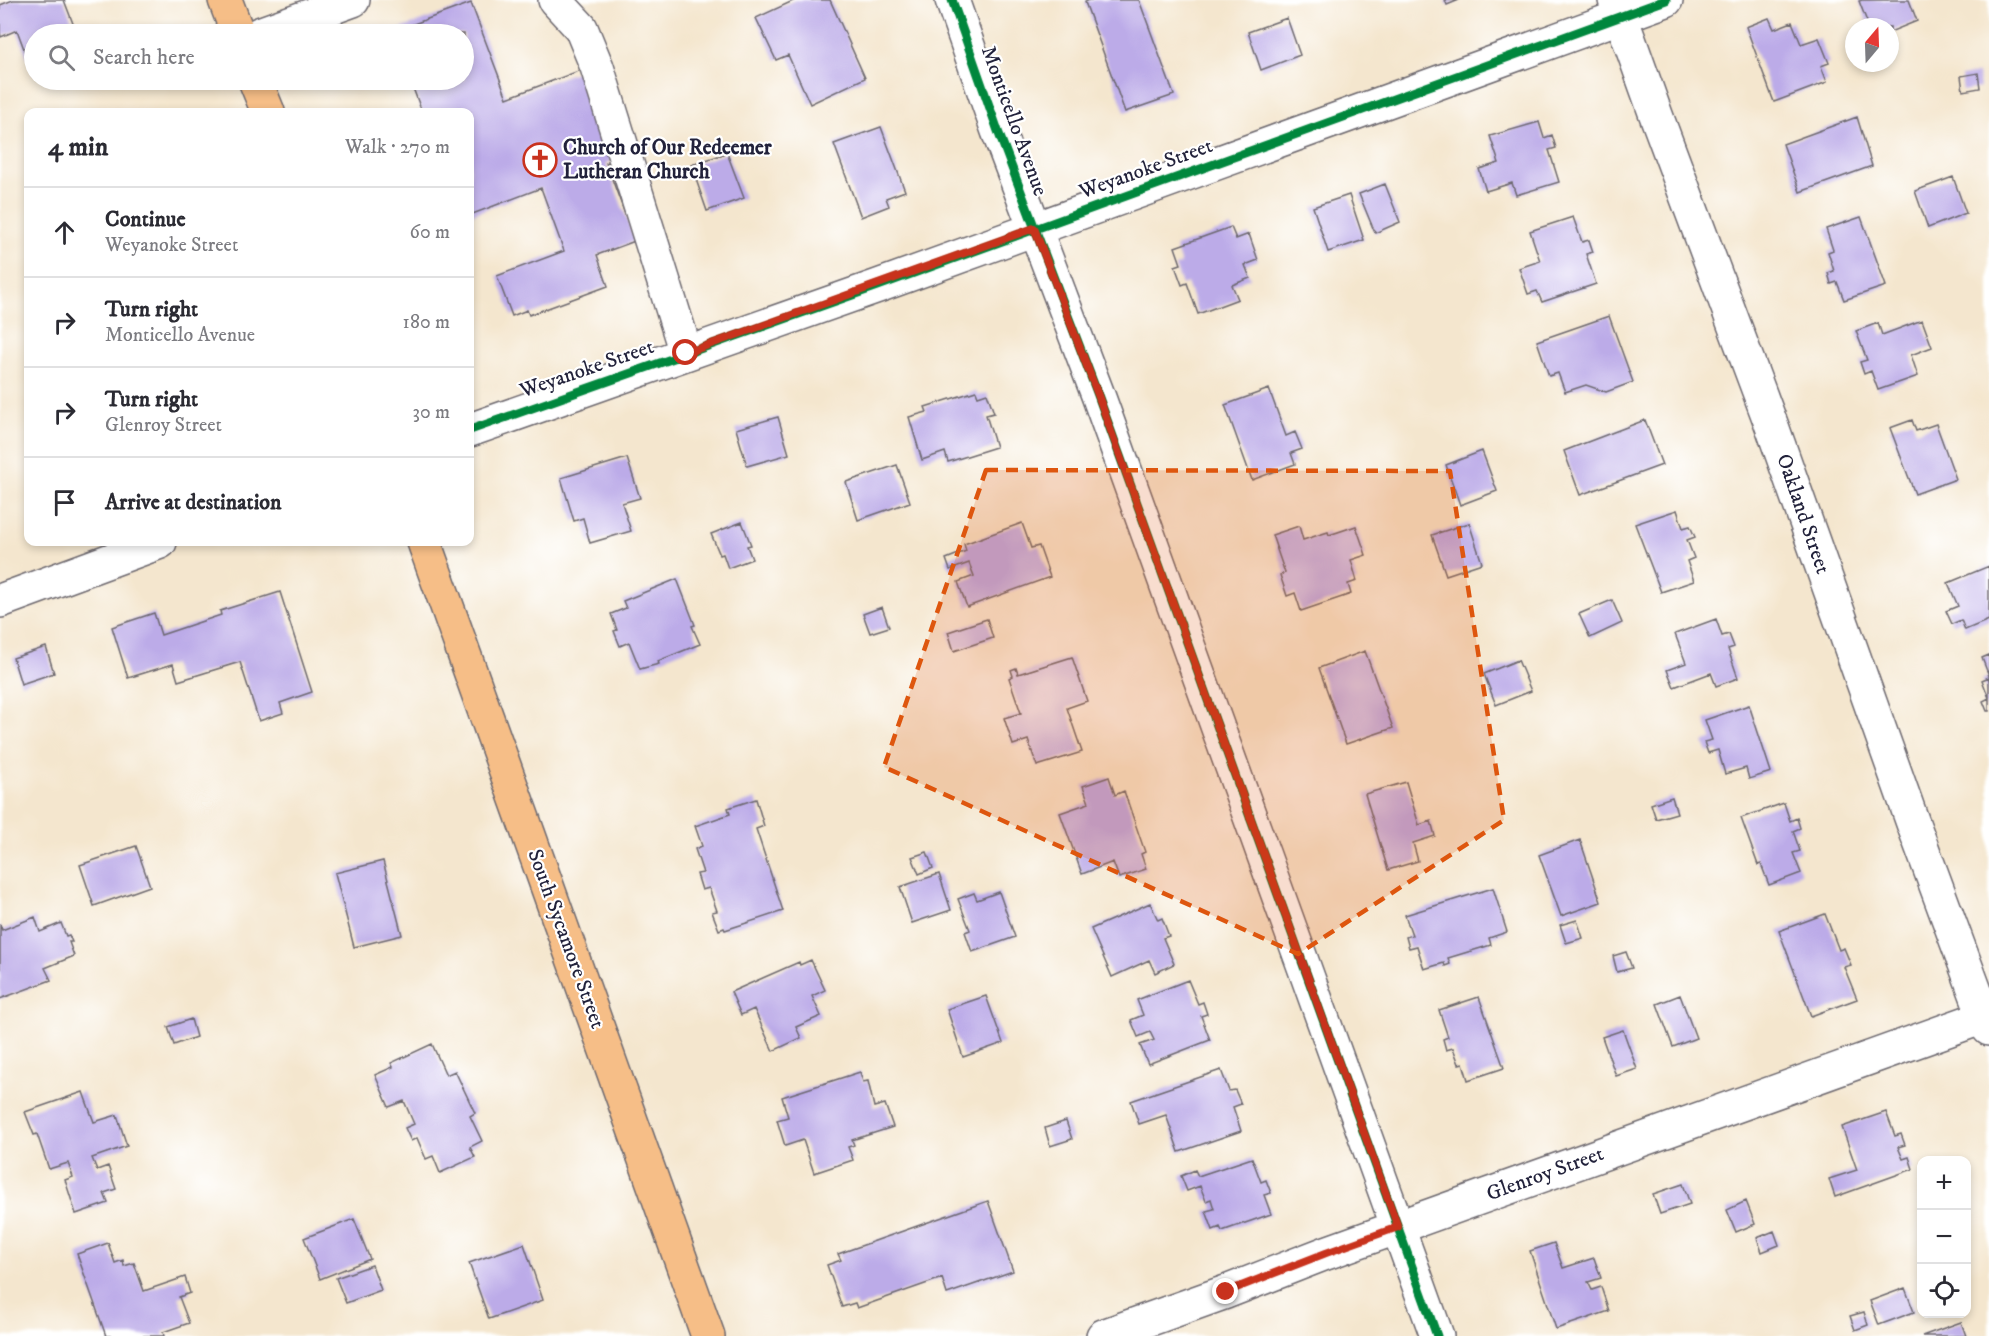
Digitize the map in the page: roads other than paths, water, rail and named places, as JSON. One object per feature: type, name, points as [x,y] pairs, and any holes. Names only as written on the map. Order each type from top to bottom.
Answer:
[{"type":"main road","points":[[225,0],[234,24]]},
{"type":"main road","points":[[259,90],[266,108]]},
{"type":"main road","name":"South Sycamore Street","points":[[424,546],[708,1336]]},
{"type":"street","points":[[287,24],[353,0]]},
{"type":"street","points":[[555,0],[581,28],[597,67],[686,353]]},
{"type":"street","name":"Monticello Avenue","points":[[952,0],[998,131],[1110,429],[1437,1336]]},
{"type":"street","name":"Weyanoke Street","points":[[474,429],[1034,228],[1618,8],[1665,0]]},
{"type":"street","name":"Oakland Street","points":[[1618,8],[1773,429],[1914,826],[1987,1020]]},
{"type":"street","points":[[0,601],[149,546]]},
{"type":"street","name":"Glenroy Street","points":[[1103,1336],[1398,1227],[1987,1020]]},
{"type":"place","name":"Church of Our Redeemer Lutheran Church","points":[[540,160]]}]
